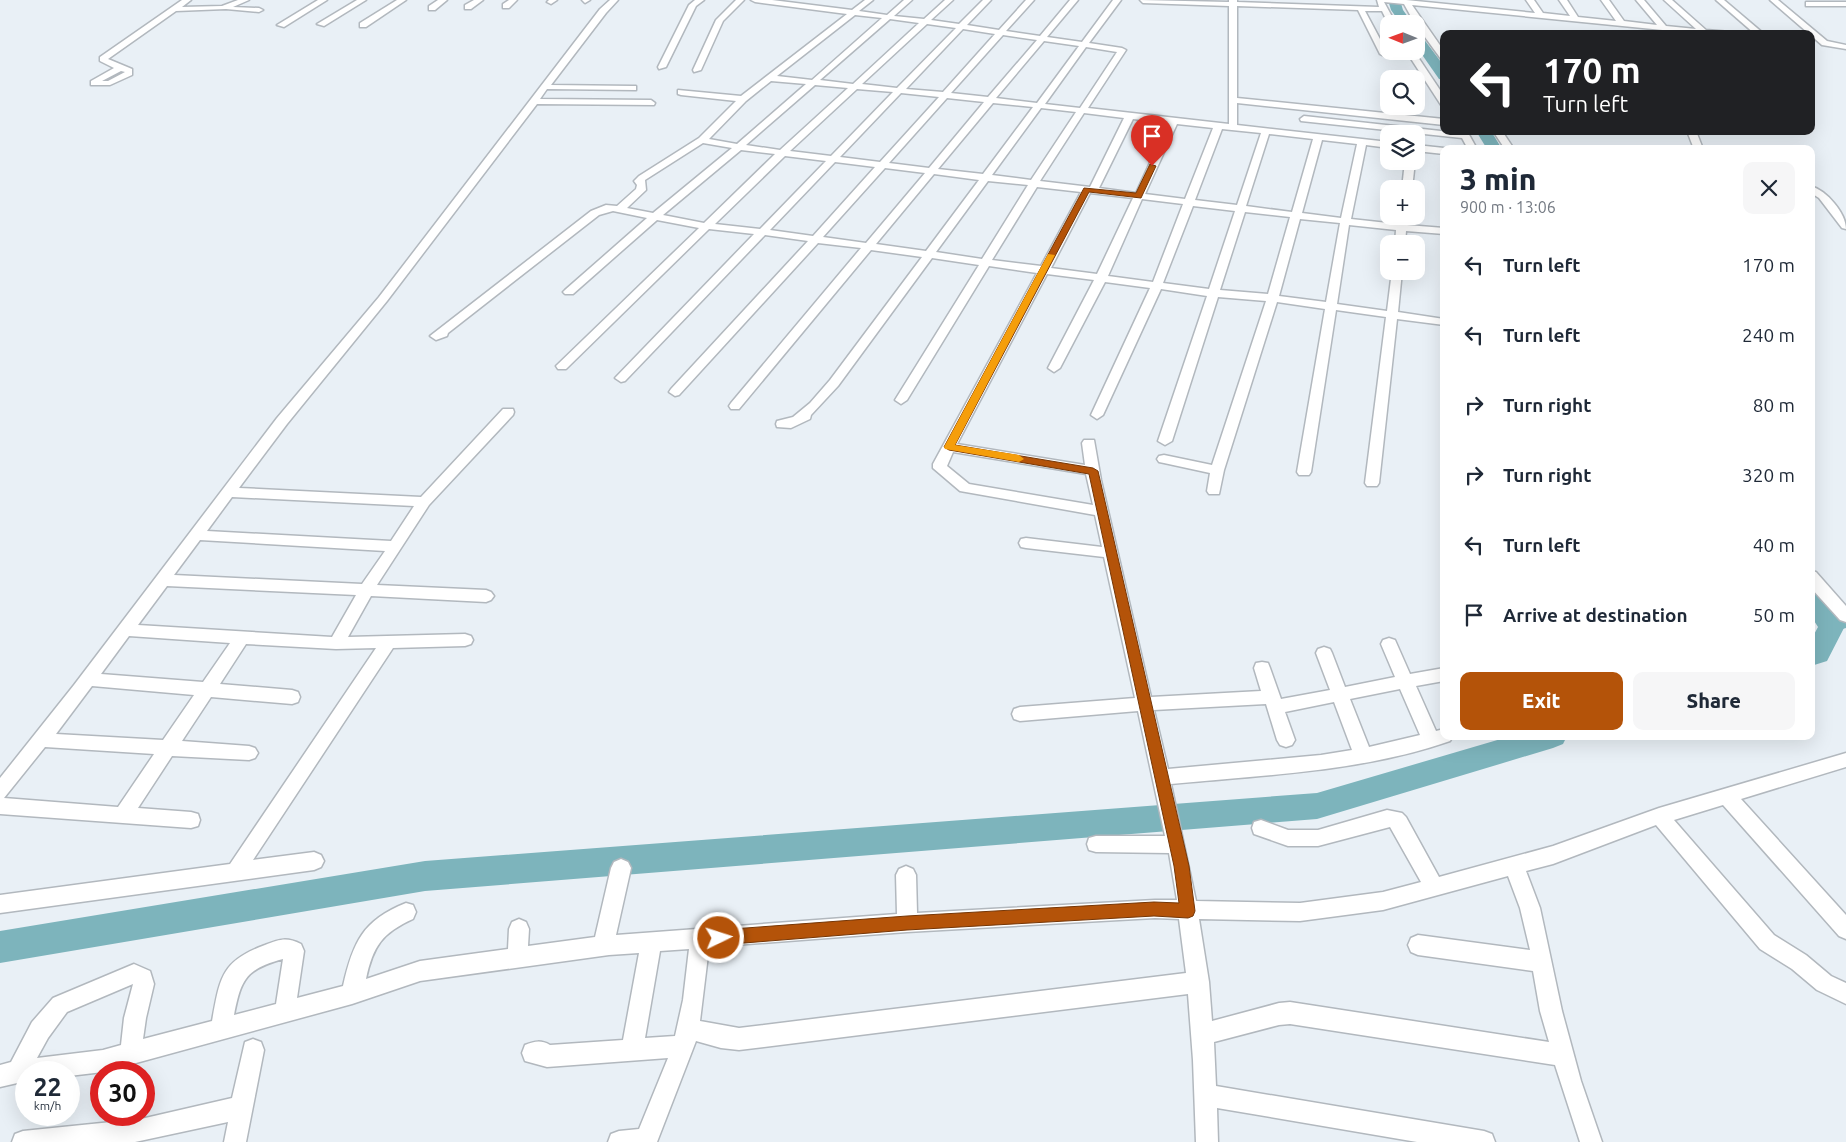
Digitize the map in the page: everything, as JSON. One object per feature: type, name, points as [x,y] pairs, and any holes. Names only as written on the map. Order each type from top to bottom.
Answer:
[{"type":"street","points":[[122,67],[103,59],[187,0]]},
{"type":"street","points":[[223,8],[245,0]]},
{"type":"street","points":[[281,25],[323,0]]},
{"type":"street","points":[[321,24],[362,0]]},
{"type":"street","points":[[363,25],[402,0]]},
{"type":"street","points":[[432,8],[443,0]]},
{"type":"street","points":[[468,7],[478,0]]},
{"type":"street","points":[[506,6],[513,0]]},
{"type":"street","points":[[0,792],[88,679],[282,421],[383,299],[614,0]]},
{"type":"street","points":[[662,67],[693,5],[700,0]]},
{"type":"street","points":[[697,70],[720,20],[740,0]]},
{"type":"street","points":[[755,0],[1043,37],[1122,50],[1034,184],[902,400]]},
{"type":"street","points":[[817,8],[827,0]]},
{"type":"street","points":[[619,209],[640,190],[642,185],[639,181],[642,178],[702,140],[743,99],[869,0]]},
{"type":"street","points":[[569,292],[656,215],[739,147],[908,0]]},
{"type":"street","points":[[562,366],[783,152],[949,0]]},
{"type":"street","points":[[621,378],[987,0]]},
{"type":"street","points":[[675,392],[816,239],[1030,0]]},
{"type":"street","points":[[735,406],[1074,0]]},
{"type":"street","points":[[782,424],[799,422],[805,416],[799,418],[814,406],[834,383],[1117,0]]},
{"type":"street","points":[[1380,0],[1387,15]]},
{"type":"street","points":[[1385,0],[1502,12],[1520,17],[1541,16],[1690,30]]},
{"type":"street","points":[[1477,0],[1480,10]]},
{"type":"street","points":[[1493,0],[1502,12]]},
{"type":"street","points":[[1530,0],[1541,16]]},
{"type":"street","points":[[1563,0],[1576,20]]},
{"type":"street","points":[[1605,0],[1622,24]]},
{"type":"street","points":[[1640,0],[1663,28]]},
{"type":"street","points":[[1668,0],[1702,30]]},
{"type":"street","points":[[1720,0],[1755,30]]},
{"type":"street","points":[[1774,0],[1810,30]]},
{"type":"street","points":[[1840,0],[1846,4]]},
{"type":"street","points":[[1143,1],[1233,2],[1384,9]]},
{"type":"street","points":[[1233,2],[1233,127]]},
{"type":"street","points":[[1408,2],[1418,22],[1440,52]]},
{"type":"street","points":[[1810,4],[1846,4]]},
{"type":"street","points":[[174,10],[223,8],[260,10]]},
{"type":"street","points":[[1360,8],[1380,46]]},
{"type":"street","points":[[1635,25],[1637,30]]},
{"type":"street","points":[[1815,35],[1825,43]]},
{"type":"street","points":[[1815,42],[1846,45]]},
{"type":"street","points":[[1416,60],[1440,97]]},
{"type":"street","points":[[769,78],[1041,105],[1380,144]]},
{"type":"street","points":[[547,86],[607,84],[633,88]]},
{"type":"street","points":[[595,102],[607,84]]},
{"type":"street","points":[[681,92],[743,99]]},
{"type":"street","points":[[1233,100],[1440,122]]},
{"type":"street","points":[[536,101],[651,103]]},
{"type":"street","points":[[1214,491],[1217,470],[1273,298],[1296,215],[1313,136],[1304,119],[1302,107]]},
{"type":"street","points":[[1101,511],[965,488],[940,468],[940,464],[1043,270],[1090,190],[1130,115]]},
{"type":"street","points":[[1304,119],[1440,131]]},
{"type":"street","points":[[1054,368],[1101,278],[1174,120]]},
{"type":"street","points":[[1097,415],[1157,285],[1219,126]]},
{"type":"street","points":[[1165,441],[1266,131]]},
{"type":"street","points":[[702,140],[739,147],[1034,184],[1402,228],[1440,231]]},
{"type":"street","points":[[1304,472],[1345,221],[1362,142]]},
{"type":"street","points":[[1425,149],[1440,151]]},
{"type":"street","points":[[1815,192],[1822,196],[1846,226]]},
{"type":"street","points":[[442,334],[436,336],[595,213],[606,208],[656,215],[706,226],[930,254],[1212,293],[1273,298],[1332,308],[1440,321]]},
{"type":"street","points":[[1401,235],[1402,225]]},
{"type":"street","points":[[1372,482],[1396,280]]},
{"type":"street","points":[[336,643],[367,589],[424,502],[508,412]]},
{"type":"street","points":[[1089,443],[1101,511],[1181,866],[1199,982],[1208,1142]]},
{"type":"street","points":[[949,447],[1093,471]]},
{"type":"street","points":[[1164,459],[1217,470]]},
{"type":"street","points":[[228,492],[424,502]]},
{"type":"street","points":[[196,534],[396,546]]},
{"type":"street","points":[[1026,543],[1111,553]]},
{"type":"street","points":[[162,580],[486,596]]},
{"type":"street","points":[[1815,581],[1822,591],[1845,612]]},
{"type":"street","points":[[125,630],[336,643],[465,640]]},
{"type":"street","points":[[123,815],[242,637]]},
{"type":"street","points":[[235,872],[389,641]]},
{"type":"street","points":[[1162,781],[1321,762],[1390,751],[1438,738],[1405,682],[1388,644]]},
{"type":"street","points":[[1324,653],[1363,755]]},
{"type":"street","points":[[1262,668],[1286,740]]},
{"type":"street","points":[[1020,714],[1145,704],[1273,702],[1340,694],[1440,675]]},
{"type":"street","points":[[88,679],[292,697]]},
{"type":"street","points":[[41,740],[249,753]]},
{"type":"street","points":[[5,1076],[86,1064],[131,1053],[352,994],[420,972],[604,946],[907,923],[1154,909],[1300,912],[1383,901],[1553,855],[1659,816],[1846,760]]},
{"type":"street","points":[[1726,796],[1846,929]]},
{"type":"street","points":[[0,806],[191,820]]},
{"type":"street","points":[[1659,816],[1767,942],[1799,962],[1824,983],[1846,994]]},
{"type":"street","points":[[1261,828],[1288,838],[1318,838],[1387,818],[1395,819],[1435,888]]},
{"type":"street","points":[[1096,844],[1176,845]]},
{"type":"street","points":[[0,904],[314,861]]},
{"type":"street","points":[[1514,866],[1530,908],[1551,1011],[1591,1142]]},
{"type":"street","points":[[604,946],[621,868]]},
{"type":"street","points":[[906,875],[907,923]]},
{"type":"street","points":[[352,994],[359,961],[367,940],[388,919],[406,912]]},
{"type":"street","points":[[518,957],[519,929]]},
{"type":"street","points":[[619,1142],[645,1141],[685,1037],[693,1000],[700,939]]},
{"type":"street","points":[[632,1049],[651,942]]},
{"type":"street","points":[[1418,944],[1542,962]]},
{"type":"street","points":[[221,1028],[230,986],[241,965],[247,961],[288,948],[294,951],[285,1011]]},
{"type":"street","points":[[5,1076],[60,1005],[134,974],[143,978],[144,984],[135,1018],[131,1053]]},
{"type":"street","points":[[533,1053],[542,1052],[548,1056],[632,1049],[685,1037],[739,1039],[1199,982]]},
{"type":"street","points":[[1203,1034],[1279,1014],[1290,1014],[1563,1055]]},
{"type":"street","points":[[235,1142],[253,1050]]},
{"type":"street","points":[[1206,1095],[1484,1142]]},
{"type":"street","points":[[23,1142],[139,1136],[242,1107]]},
{"type":"waterway","points":[[1394,0],[1401,15]]},
{"type":"waterway","points":[[1425,50],[1440,70]]},
{"type":"waterway","points":[[1486,135],[1492,145]]},
{"type":"waterway","points":[[1815,602],[1832,626],[1815,655]]},
{"type":"waterway","points":[[1832,626],[1846,622]]},
{"type":"waterway","points":[[0,947],[425,876],[1317,806],[1540,740]]},
{"type":"slow traffic","points":[[1019,459],[949,447],[1051,255]]},
{"type":"route","points":[[719,938],[907,923],[1154,909],[1188,911],[1181,866],[1093,471],[949,447],[1087,190],[1138,196],[1152,166]]}]
